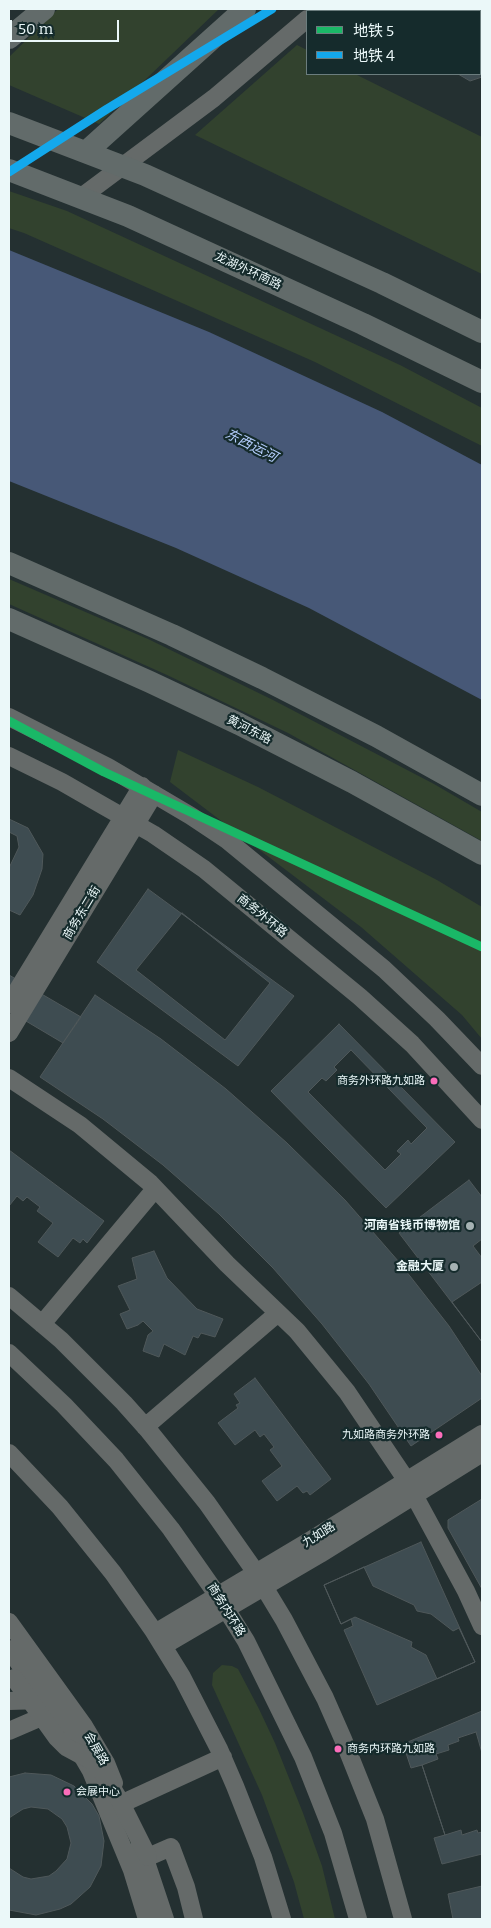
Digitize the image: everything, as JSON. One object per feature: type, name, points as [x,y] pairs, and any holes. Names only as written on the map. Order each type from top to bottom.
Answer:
[{"type":"main road","points":[[9,38],[44,9]]},
{"type":"main road","points":[[86,152],[245,9]]},
{"type":"main road","points":[[9,123],[122,166],[382,283],[482,332]]},
{"type":"main road","name":"龙湖外环南路","points":[[9,170],[128,216],[320,304],[482,382]]},
{"type":"main road","points":[[9,563],[172,635],[262,678],[376,736],[482,795]]},
{"type":"main road","name":"黄河东路","points":[[9,619],[239,724],[352,782],[482,854]]},
{"type":"street","points":[[80,198],[214,98],[306,20]]},
{"type":"street","points":[[9,716],[71,746],[148,790],[227,840],[336,929],[437,1018],[482,1066]]},
{"type":"street","name":"商务外环路","points":[[9,756],[62,782],[129,820],[204,869],[340,980],[412,1044],[482,1120]]},
{"type":"street","name":"商务东二街","points":[[9,1004],[148,790]]},
{"type":"street","name":"商务东二街","points":[[9,1033],[129,820]]},
{"type":"street","points":[[9,1078],[80,1125],[155,1188],[227,1264],[297,1331],[347,1392],[411,1488],[466,1591],[482,1626]]},
{"type":"street","points":[[42,1324],[155,1188]]},
{"type":"street","points":[[9,1296],[96,1374],[145,1427],[207,1502],[260,1580],[284,1620],[343,1739],[374,1819],[403,1919]]},
{"type":"street","points":[[145,1427],[278,1313]]},
{"type":"street","name":"商务内环路","points":[[9,1353],[64,1405],[116,1460],[171,1529],[222,1602],[246,1641],[303,1757],[333,1833],[358,1919]]},
{"type":"street","name":"九如路","points":[[411,1488],[482,1434]]},
{"type":"street","name":"九如路","points":[[159,1640],[411,1488],[482,1452]]},
{"type":"street","points":[[9,1453],[38,1482],[113,1573],[182,1677],[222,1757],[263,1858],[282,1919]]},
{"type":"street","name":"会展路","points":[[9,1622],[84,1726],[106,1764],[148,1865],[165,1919]]},
{"type":"street","name":"会展路","points":[[9,1649],[70,1735],[94,1778],[132,1870],[147,1919]]},
{"type":"street","points":[[11,1675],[57,1738],[66,1747],[92,1761],[103,1773],[148,1857],[171,1847],[186,1887],[194,1919]]},
{"type":"street","points":[[9,1701],[49,1706]]},
{"type":"street","points":[[9,1731],[49,1706]]},
{"type":"street","points":[[123,1803],[222,1757]]},
{"type":"green space","points":[[58,9],[219,9],[99,124],[9,85],[9,57]]},
{"type":"green space","points":[[297,45],[306,50],[306,75],[357,75],[482,137],[482,274],[195,135]]},
{"type":"green space","points":[[9,191],[67,211],[400,365],[482,408],[482,446],[315,362],[9,228]]},
{"type":"green space","points":[[9,579],[148,639],[273,700],[434,784],[482,812],[482,841],[288,733],[167,675],[9,604]]},
{"type":"green space","points":[[178,750],[258,787],[437,880],[482,907],[482,1039],[462,1015],[361,927],[170,782]]},
{"type":"green space","points":[[222,1665],[238,1669],[275,1743],[322,1866],[335,1919],[304,1919],[294,1882],[262,1795],[212,1685],[213,1673]]},
{"type":"water","name":"东西运河","points":[[9,250],[209,332],[382,412],[482,465],[482,700],[309,608],[176,548],[9,481]]},
{"type":"building","points":[[416,9],[482,9],[482,77],[470,81],[460,75],[481,75],[481,10]]},
{"type":"building","points":[[9,819],[28,828],[43,854],[42,869],[33,895],[20,915],[9,910]]},
{"type":"building","points":[[9,832],[17,836],[19,847],[9,868]]},
{"type":"building","points":[[148,889],[294,996],[238,1066],[97,962]]},
{"type":"building","points":[[182,913],[270,983],[225,1040],[136,970]]},
{"type":"building","points":[[9,975],[81,1017],[63,1043],[9,1011]]},
{"type":"building","points":[[95,995],[161,1039],[226,1089],[287,1143],[345,1200],[399,1262],[449,1326],[482,1376],[482,1398],[411,1446],[369,1384],[322,1324],[273,1268],[219,1214],[163,1165],[103,1119],[40,1077]]},
{"type":"building","points":[[339,1024],[455,1142],[386,1208],[271,1091]]},
{"type":"building","points":[[351,1050],[427,1128],[411,1144],[408,1140],[397,1151],[401,1154],[385,1170],[308,1092],[322,1078],[326,1081],[337,1070],[334,1067]]},
{"type":"building","points":[[9,1150],[104,1221],[87,1243],[83,1239],[80,1243],[73,1238],[58,1257],[38,1242],[53,1223],[37,1211],[40,1207],[27,1197],[23,1201],[17,1196],[9,1206]]},
{"type":"building","name":"金融大厦","points":[[469,1180],[482,1197],[482,1342],[399,1233]]},
{"type":"building","points":[[482,1239],[482,1258],[473,1246]]},
{"type":"building","points":[[154,1251],[167,1278],[197,1309],[223,1319],[215,1337],[201,1333],[198,1338],[193,1336],[185,1355],[164,1344],[159,1357],[143,1351],[148,1335],[153,1331],[143,1321],[127,1329],[120,1314],[130,1310],[118,1286],[137,1279],[132,1258]]},
{"type":"building","points":[[482,1282],[482,1342],[452,1302]]},
{"type":"building","points":[[255,1378],[331,1479],[310,1495],[307,1491],[303,1493],[297,1486],[277,1501],[262,1481],[282,1466],[270,1450],[274,1447],[264,1434],[260,1437],[255,1430],[235,1445],[218,1423],[238,1408],[236,1405],[240,1403],[234,1394]]},
{"type":"building","points":[[482,1499],[482,1589],[448,1528],[448,1520]]},
{"type":"building","points":[[421,1542],[475,1662],[377,1705],[344,1630],[353,1626],[351,1619],[341,1624],[324,1585]]},
{"type":"building","points":[[364,1567],[373,1586],[414,1605],[417,1611],[431,1614],[453,1631],[459,1628],[475,1662],[437,1679],[426,1655],[411,1647],[412,1642],[355,1617],[341,1624],[324,1585]]},
{"type":"building","points":[[482,1711],[482,1854],[442,1864],[434,1838],[445,1835],[422,1765],[411,1768],[403,1744]]},
{"type":"building","points":[[476,1732],[482,1753],[482,1832],[478,1833],[477,1830],[462,1835],[461,1830],[445,1835],[422,1765],[438,1759],[436,1754],[449,1750],[448,1745],[459,1741],[458,1738]]},
{"type":"building","points":[[25,1773],[51,1775],[74,1786],[92,1804],[99,1816],[104,1841],[101,1866],[90,1887],[71,1904],[36,1915],[9,1910],[9,1868],[23,1877],[31,1879],[49,1876],[67,1859],[71,1843],[67,1827],[62,1819],[48,1809],[31,1807],[23,1809],[9,1818],[9,1777]]},
{"type":"building","points":[[482,1886],[482,1919],[453,1919],[448,1894]]},
{"type":"metro line","name":"4","points":[[9,172],[107,109],[272,9]]},
{"type":"metro line","name":"5","points":[[9,721],[104,772],[482,947]]},
{"type":"place","name":"商务外环路九如路","points":[[434,1081]]},
{"type":"place","name":"河南省钱币博物馆","points":[[470,1226]]},
{"type":"place","name":"金融大厦","points":[[454,1267]]},
{"type":"place","name":"九如路商务外环路","points":[[439,1435]]},
{"type":"place","name":"商务内环路九如路","points":[[338,1749]]},
{"type":"place","name":"会展中心","points":[[67,1792]]}]
